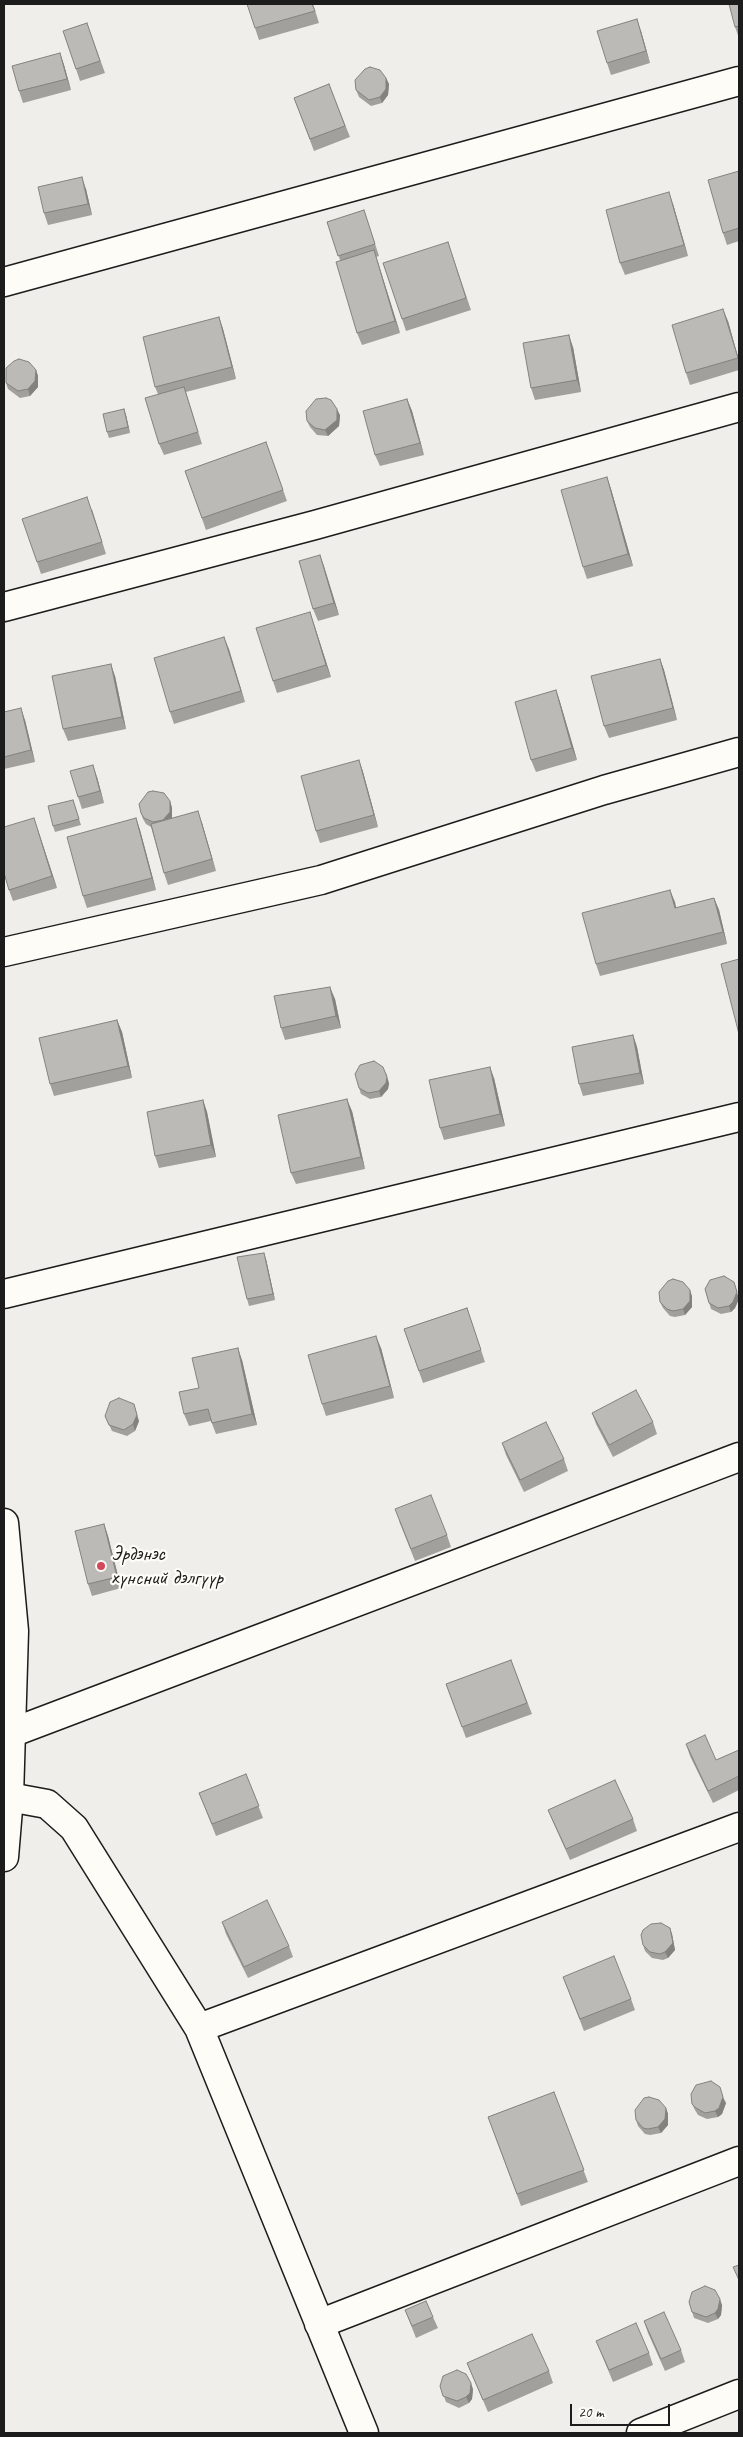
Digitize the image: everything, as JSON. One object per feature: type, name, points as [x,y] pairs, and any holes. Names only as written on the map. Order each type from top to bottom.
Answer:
[{"type":"street","points":[[4,282],[739,81]]},
{"type":"street","points":[[4,606],[314,525],[739,407]]},
{"type":"street","points":[[4,952],[321,880],[594,793],[739,752]]},
{"type":"street","points":[[4,1294],[739,1117]]},
{"type":"street","points":[[11,1734],[739,1458]]},
{"type":"street","points":[[4,1523],[11,1734],[9,1797],[4,1857]]},
{"type":"street","points":[[9,1797],[47,1804],[74,1828],[199,2028],[364,2433]]},
{"type":"street","points":[[199,2028],[739,1827]]},
{"type":"street","points":[[319,2324],[739,2161]]},
{"type":"street","points":[[642,2433],[739,2394]]},
{"type":"building","points":[[247,4],[312,4],[315,11],[255,28]]},
{"type":"building","points":[[729,4],[739,4],[739,26],[735,27]]},
{"type":"building","points":[[637,19],[646,51],[607,63],[597,31]]},
{"type":"building","points":[[87,23],[100,61],[76,69],[63,31]]},
{"type":"building","points":[[60,53],[67,79],[19,91],[12,66]]},
{"type":"building","points":[[370,67],[380,70],[386,78],[386,89],[380,97],[369,100],[356,90],[355,80],[365,69]]},
{"type":"building","points":[[329,84],[345,126],[310,139],[294,98]]},
{"type":"building","points":[[739,171],[739,228],[723,233],[708,180]]},
{"type":"building","points":[[82,177],[88,204],[44,213],[38,187]]},
{"type":"building","points":[[669,192],[684,245],[620,263],[606,210]]},
{"type":"building","points":[[364,210],[375,244],[338,256],[327,222]]},
{"type":"building","points":[[448,242],[466,298],[402,319],[383,263]]},
{"type":"building","points":[[374,250],[395,321],[357,333],[336,262]]},
{"type":"building","points":[[723,309],[738,358],[686,373],[672,325]]},
{"type":"building","points":[[219,317],[232,367],[155,387],[143,337]]},
{"type":"building","points":[[569,335],[577,380],[531,388],[523,343]]},
{"type":"building","points":[[19,359],[29,362],[36,370],[35,381],[28,389],[18,391],[6,383],[6,368]]},
{"type":"building","points":[[184,387],[198,432],[159,444],[145,398]]},
{"type":"building","points":[[326,398],[331,400],[337,409],[337,420],[325,430],[315,428],[307,421],[306,411],[316,399]]},
{"type":"building","points":[[407,399],[420,443],[375,455],[363,411]]},
{"type":"building","points":[[124,409],[128,427],[107,432],[103,414]]},
{"type":"building","points":[[266,442],[283,490],[202,518],[185,471]]},
{"type":"building","points":[[607,477],[628,554],[583,567],[561,490]]},
{"type":"building","points":[[87,497],[102,542],[37,562],[22,519]]},
{"type":"building","points":[[320,555],[334,603],[313,609],[299,561]]},
{"type":"building","points":[[310,612],[326,665],[273,681],[256,628]]},
{"type":"building","points":[[224,637],[241,691],[170,712],[154,658]]},
{"type":"building","points":[[660,659],[673,708],[604,726],[591,676]]},
{"type":"building","points":[[111,664],[122,717],[63,729],[52,676]]},
{"type":"building","points":[[556,690],[572,748],[531,760],[515,702]]},
{"type":"building","points":[[21,708],[31,750],[4,757],[4,712]]},
{"type":"building","points":[[359,760],[374,815],[316,831],[301,776]]},
{"type":"building","points":[[93,765],[100,791],[78,797],[70,771]]},
{"type":"building","points":[[148,792],[164,793],[170,801],[170,812],[163,820],[153,822],[144,818],[139,804]]},
{"type":"building","points":[[73,800],[79,819],[53,826],[48,806]]},
{"type":"building","points":[[198,811],[212,859],[164,873],[151,824]]},
{"type":"building","points":[[34,818],[52,876],[9,890],[4,873],[4,827]]},
{"type":"building","points":[[136,818],[152,878],[83,896],[67,837]]},
{"type":"building","points":[[670,890],[675,908],[714,898],[723,932],[596,964],[582,913]]},
{"type":"building","points":[[739,959],[739,1034],[721,964]]},
{"type":"building","points":[[330,987],[336,1016],[281,1028],[274,996]]},
{"type":"building","points":[[117,1020],[128,1066],[50,1084],[39,1038]]},
{"type":"building","points":[[633,1035],[640,1073],[579,1084],[572,1047]]},
{"type":"building","points":[[374,1061],[383,1067],[387,1077],[386,1083],[379,1091],[368,1093],[359,1088],[355,1074],[360,1065]]},
{"type":"building","points":[[490,1067],[500,1114],[440,1128],[429,1080]]},
{"type":"building","points":[[347,1099],[361,1157],[291,1173],[278,1115]]},
{"type":"building","points":[[203,1100],[211,1145],[155,1156],[147,1112]]},
{"type":"building","points":[[264,1253],[273,1294],[247,1299],[237,1257]]},
{"type":"building","points":[[724,1276],[734,1282],[737,1292],[729,1306],[718,1308],[709,1303],[705,1289],[710,1280]]},
{"type":"building","points":[[673,1279],[683,1282],[690,1290],[690,1301],[683,1309],[673,1311],[667,1309],[660,1302],[659,1292],[668,1281]]},
{"type":"building","points":[[467,1308],[481,1350],[419,1371],[404,1329]]},
{"type":"building","points":[[376,1336],[390,1386],[322,1404],[308,1355]]},
{"type":"building","points":[[238,1348],[252,1414],[212,1423],[208,1409],[184,1414],[179,1392],[199,1388],[192,1358]]},
{"type":"building","points":[[636,1390],[653,1422],[609,1445],[592,1413]]},
{"type":"building","points":[[119,1398],[134,1404],[137,1415],[133,1424],[124,1430],[109,1425],[105,1416],[110,1402]]},
{"type":"building","points":[[546,1422],[564,1459],[520,1480],[502,1443]]},
{"type":"building","points":[[431,1495],[447,1535],[411,1549],[395,1509]]},
{"type":"building","points":[[104,1524],[117,1577],[88,1584],[75,1531]]},
{"type":"building","points":[[511,1660],[527,1703],[462,1727],[446,1684]]},
{"type":"building","points":[[705,1735],[716,1760],[739,1750],[739,1776],[708,1791],[686,1744]]},
{"type":"building","points":[[246,1774],[259,1806],[212,1824],[199,1793]]},
{"type":"building","points":[[615,1780],[633,1819],[566,1849],[548,1810]]},
{"type":"building","points":[[267,1900],[289,1946],[244,1967],[222,1922]]},
{"type":"building","points":[[661,1923],[670,1928],[673,1943],[665,1952],[660,1954],[650,1952],[643,1945],[641,1935],[643,1930],[651,1924]]},
{"type":"building","points":[[614,1956],[631,1999],[580,2019],[563,1977]]},
{"type":"building","points":[[711,2081],[720,2087],[723,2097],[719,2108],[705,2113],[692,2104],[691,2094],[696,2085]]},
{"type":"building","points":[[554,2092],[584,2170],[517,2194],[488,2117]]},
{"type":"building","points":[[649,2097],[659,2100],[666,2108],[665,2119],[658,2127],[648,2129],[643,2128],[636,2120],[635,2110],[644,2098]]},
{"type":"building","points":[[739,2265],[739,2280],[733,2267]]},
{"type":"building","points":[[705,2286],[715,2290],[720,2299],[715,2313],[706,2317],[692,2312],[689,2302],[692,2292]]},
{"type":"building","points":[[426,2301],[433,2317],[412,2326],[405,2310]]},
{"type":"building","points":[[664,2312],[681,2350],[661,2359],[644,2321]]},
{"type":"building","points":[[636,2323],[649,2353],[609,2370],[596,2341]]},
{"type":"building","points":[[532,2334],[549,2371],[483,2400],[467,2363]]},
{"type":"building","points":[[457,2370],[466,2374],[471,2383],[470,2393],[457,2401],[443,2396],[440,2386],[443,2376]]},
{"type":"place","name":"Эрдэнэс хүнсний дэлгүүр","points":[[101,1566]]}]
